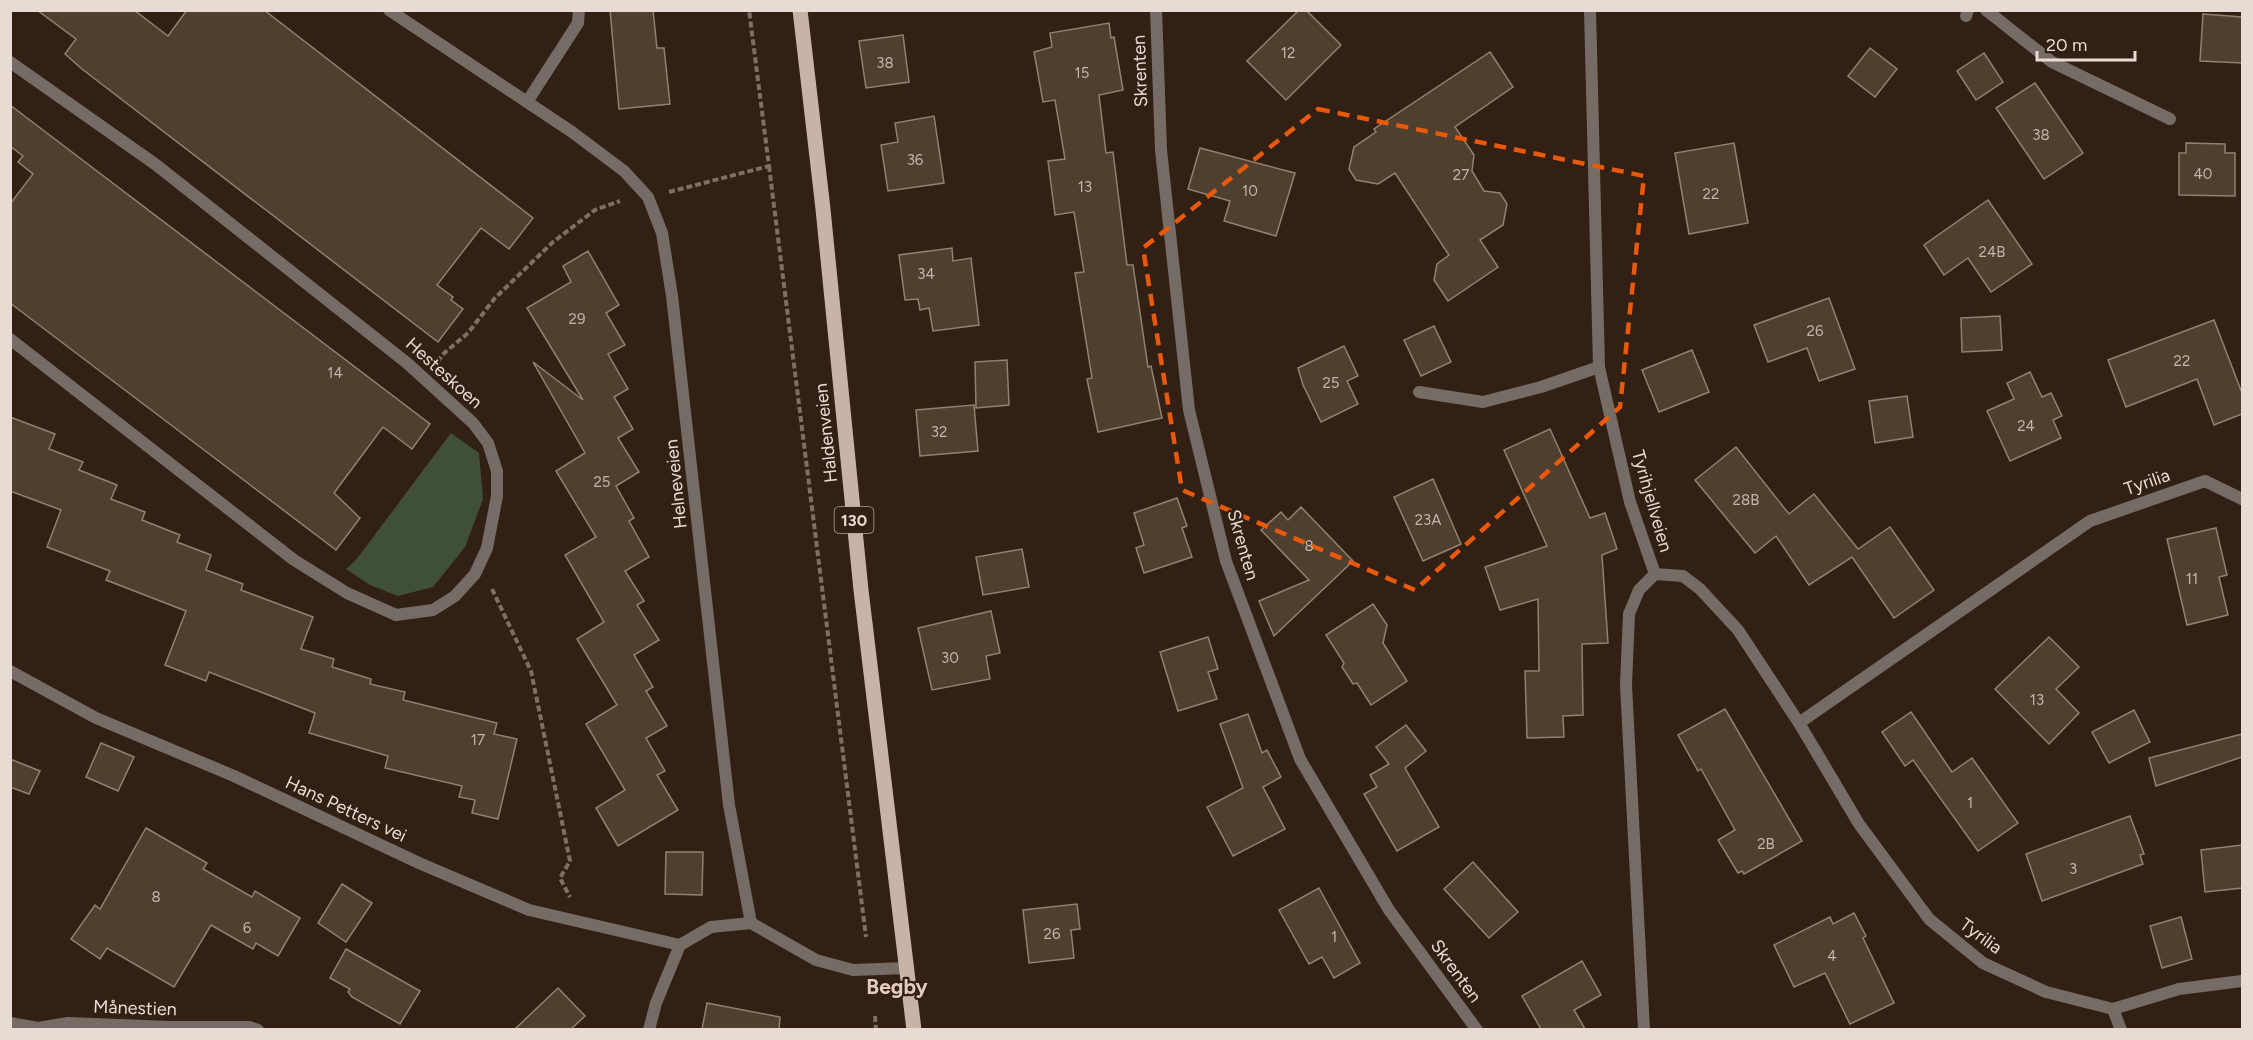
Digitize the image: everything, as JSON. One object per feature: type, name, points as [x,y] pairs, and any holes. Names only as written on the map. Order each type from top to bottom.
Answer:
[{"type":"main road","name":"Haldenveien","points":[[800,10],[824,209],[861,590],[914,1029]]},
{"type":"street","name":"Helneveien","points":[[389,10],[624,171],[648,197],[662,233],[672,296],[729,805],[751,923]]},
{"type":"street","points":[[526,102],[578,23],[579,10]]},
{"type":"street","name":"Skrenten","points":[[1156,10],[1161,150],[1189,410],[1226,561],[1300,759],[1389,910],[1477,1029]]},
{"type":"street","name":"Tyrihjellveien","points":[[1590,10],[1599,367],[1630,502],[1655,574],[1639,590],[1629,614],[1626,685],[1644,1029]]},
{"type":"street","points":[[1986,10],[2052,62],[2170,120]]},
{"type":"street","name":"Hesteskoen","points":[[10,62],[154,164],[456,405],[488,443],[496,471],[494,516],[487,548],[475,574],[455,596],[433,610],[396,615],[347,593],[294,560],[10,339]]},
{"type":"street","points":[[1419,392],[1484,402],[1541,387],[1599,367]]},
{"type":"street","name":"Tyrilia","points":[[1798,723],[2090,521],[2205,481],[2242,499]]},
{"type":"street","name":"Tyrilia","points":[[1655,574],[1683,576],[1700,589],[1737,630],[1798,723],[1859,824],[1929,919],[1983,963],[2046,992],[2113,1009]]},
{"type":"street","name":"Hans Petters vei","points":[[10,670],[96,718],[234,776],[418,863],[529,910],[680,945]]},
{"type":"street","points":[[649,1029],[656,1003],[680,945],[711,927],[751,923],[816,960],[853,970],[907,968]]},
{"type":"street","points":[[2121,1029],[2113,1009],[2179,989],[2242,981]]},
{"type":"street","name":"Månestien","points":[[10,1023],[38,1029],[68,1023],[170,1027],[249,1026],[258,1029]]},
{"type":"path","points":[[749,10],[866,937]]},
{"type":"path","points":[[435,387],[438,363],[442,355],[459,342],[495,298],[565,231],[595,210],[628,198],[648,197],[769,165]]},
{"type":"path","points":[[488,580],[531,670],[570,861],[560,878],[576,906]]},
{"type":"path","points":[[874,1016],[876,1029]]},
{"type":"highlighted area","points":[[1318,109],[1644,176],[1620,407],[1415,590],[1182,490],[1143,248]]},
{"type":"green space","points":[[451,433],[479,453],[483,499],[465,547],[433,587],[398,596],[370,585],[346,569],[356,560]]},
{"type":"building","points":[[37,10],[134,10],[168,36],[187,10],[264,10],[533,218],[509,249],[481,228],[437,285],[453,297],[451,300],[463,309],[438,342],[82,69],[65,54],[76,39]]},
{"type":"building","points":[[610,10],[653,10],[657,48],[664,48],[670,104],[619,109]]},
{"type":"building","points":[[1299,10],[1306,10],[1341,45],[1286,100],[1247,61]]},
{"type":"building","points":[[2203,14],[2242,17],[2242,63],[2200,61]]},
{"type":"building","points":[[1109,23],[1111,38],[1114,37],[1123,90],[1099,95],[1106,153],[1113,152],[1127,265],[1133,265],[1148,367],[1151,366],[1162,418],[1098,432],[1087,379],[1092,378],[1075,273],[1084,272],[1074,212],[1055,215],[1048,161],[1065,159],[1055,100],[1043,102],[1034,52],[1052,47],[1050,33]]},
{"type":"building","points":[[903,35],[909,82],[866,88],[859,41]]},
{"type":"building","points":[[1870,48],[1897,69],[1875,97],[1848,76]]},
{"type":"building","points":[[1490,52],[1513,87],[1455,127],[1474,155],[1472,171],[1484,191],[1500,193],[1507,204],[1503,225],[1480,240],[1498,267],[1448,301],[1434,280],[1437,264],[1449,255],[1395,173],[1378,184],[1356,180],[1349,169],[1354,147],[1376,132],[1374,129]]},
{"type":"building","points":[[1984,53],[2003,82],[1976,100],[1957,71]]},
{"type":"building","points":[[2035,83],[2083,153],[2044,179],[1996,108]]},
{"type":"building","points":[[10,105],[430,424],[412,449],[383,427],[334,493],[360,518],[336,550],[10,303],[10,204],[33,174],[18,162],[23,156],[10,146]]},
{"type":"building","points":[[934,116],[944,183],[888,191],[881,145],[898,142],[895,123]]},
{"type":"building","points":[[1734,143],[1748,223],[1689,234],[1675,153]]},
{"type":"building","points":[[2186,143],[2225,144],[2225,153],[2235,153],[2235,196],[2179,195],[2179,153],[2186,153]]},
{"type":"building","points":[[1200,148],[1295,173],[1276,236],[1224,221],[1230,201],[1188,189]]},
{"type":"building","points":[[1988,200],[2032,264],[1991,292],[1968,258],[1944,275],[1924,245]]},
{"type":"building","points":[[952,248],[953,261],[971,258],[979,325],[933,331],[929,308],[920,310],[918,299],[905,300],[899,255]]},
{"type":"building","points":[[588,251],[619,305],[606,313],[625,345],[608,354],[628,389],[614,397],[633,429],[618,438],[639,472],[616,486],[634,518],[629,521],[649,557],[625,571],[644,601],[637,605],[659,640],[634,655],[653,687],[646,691],[667,726],[646,738],[665,771],[657,775],[678,810],[618,846],[596,808],[625,790],[586,724],[617,705],[577,639],[604,622],[565,555],[596,537],[556,471],[585,453],[533,362],[583,400],[527,308],[571,282],[563,266]]},
{"type":"building","points":[[1829,298],[1855,369],[1819,381],[1807,348],[1768,362],[1754,325]]},
{"type":"building","points":[[2000,316],[2002,350],[1962,352],[1961,318]]},
{"type":"building","points":[[2214,320],[2242,393],[2242,414],[2214,425],[2197,379],[2126,407],[2108,360]]},
{"type":"building","points":[[1434,326],[1451,362],[1421,376],[1404,340]]},
{"type":"building","points":[[1344,346],[1358,376],[1347,381],[1358,404],[1321,422],[1303,385],[1298,368]]},
{"type":"building","points":[[1692,350],[1709,392],[1659,412],[1642,370]]},
{"type":"building","points":[[1007,360],[1009,405],[976,408],[975,362]]},
{"type":"building","points":[[2030,372],[2042,397],[2051,393],[2062,416],[2053,420],[2061,438],[2010,461],[1987,411],[2014,399],[2007,383]]},
{"type":"building","points":[[1907,396],[1913,437],[1875,443],[1869,401]]},
{"type":"building","points":[[974,405],[978,451],[920,456],[916,410]]},
{"type":"building","points":[[10,417],[55,434],[49,449],[83,462],[79,470],[117,485],[111,499],[145,512],[142,520],[180,535],[177,542],[211,555],[206,570],[243,584],[241,590],[313,617],[301,649],[334,659],[332,667],[371,679],[370,684],[405,692],[403,700],[497,723],[494,734],[517,739],[498,819],[472,813],[475,800],[459,797],[462,786],[385,768],[388,756],[309,733],[315,713],[209,672],[206,681],[165,665],[186,611],[106,580],[110,571],[47,547],[61,510],[10,491]]},
{"type":"building","points":[[1550,429],[1590,518],[1605,513],[1617,549],[1602,555],[1608,643],[1582,644],[1583,715],[1563,716],[1564,737],[1527,738],[1525,671],[1539,671],[1538,599],[1500,610],[1485,567],[1547,546],[1504,450]]},
{"type":"building","points":[[1736,447],[1789,514],[1814,494],[1858,549],[1890,527],[1934,590],[1894,618],[1852,557],[1809,585],[1776,536],[1755,553],[1695,480]]},
{"type":"building","points":[[1433,479],[1461,544],[1423,561],[1394,497]]},
{"type":"building","points":[[1177,498],[1187,526],[1182,528],[1192,557],[1144,573],[1136,548],[1144,545],[1134,513]]},
{"type":"building","points":[[1301,507],[1353,561],[1274,636],[1259,601],[1309,580],[1261,530],[1281,512],[1288,520]]},
{"type":"building","points":[[2216,528],[2227,575],[2219,577],[2228,615],[2187,625],[2167,539]]},
{"type":"building","points":[[1022,549],[1029,587],[983,595],[976,557]]},
{"type":"building","points":[[1373,604],[1387,625],[1383,643],[1407,681],[1371,705],[1357,683],[1353,684],[1342,667],[1344,663],[1326,635]]},
{"type":"building","points":[[991,611],[1000,653],[986,656],[990,679],[932,690],[918,628]]},
{"type":"building","points":[[1208,637],[1218,669],[1208,672],[1217,699],[1178,711],[1160,652]]},
{"type":"building","points":[[2049,637],[2079,667],[2056,689],[2079,713],[2049,744],[1995,689]]},
{"type":"building","points":[[1725,709],[1802,841],[1744,874],[1742,871],[1738,873],[1718,840],[1735,830],[1701,769],[1698,771],[1678,735]]},
{"type":"building","points":[[2134,710],[2150,742],[2109,763],[2092,732]]},
{"type":"building","points":[[1911,712],[1952,772],[1972,758],[2018,823],[1978,851],[1913,760],[1905,766],[1882,732]]},
{"type":"building","points":[[1248,714],[1262,753],[1267,750],[1281,777],[1263,787],[1285,829],[1233,856],[1207,807],[1243,788],[1220,724]]},
{"type":"building","points":[[1406,725],[1426,751],[1405,768],[1439,827],[1397,851],[1364,794],[1377,787],[1370,775],[1389,764],[1376,747]]},
{"type":"building","points":[[2242,734],[2242,757],[2156,786],[2149,758]]},
{"type":"building","points":[[101,743],[134,757],[118,791],[86,777]]},
{"type":"building","points":[[10,759],[40,771],[29,794],[10,787]]},
{"type":"building","points":[[2130,816],[2144,854],[2140,855],[2143,864],[2042,901],[2026,854]]},
{"type":"building","points":[[146,828],[207,863],[203,869],[252,897],[255,891],[300,918],[278,956],[256,943],[253,949],[211,925],[174,987],[107,948],[100,959],[71,939],[95,905],[100,909]]},
{"type":"building","points":[[2242,845],[2242,888],[2205,892],[2201,850]]},
{"type":"building","points":[[666,852],[703,852],[702,895],[665,894]]},
{"type":"building","points":[[1473,862],[1518,912],[1489,938],[1444,889]]},
{"type":"building","points":[[342,884],[372,903],[346,942],[318,923]]},
{"type":"building","points":[[1319,888],[1360,963],[1334,978],[1322,957],[1309,964],[1279,910]]},
{"type":"building","points":[[1077,904],[1080,929],[1071,930],[1074,958],[1029,963],[1023,910]]},
{"type":"building","points":[[1854,913],[1866,936],[1863,938],[1894,1003],[1850,1024],[1825,973],[1794,987],[1774,945],[1830,917],[1833,924]]},
{"type":"building","points":[[2181,917],[2192,959],[2162,968],[2150,926]]},
{"type":"building","points":[[346,949],[420,991],[400,1024],[352,997],[348,992],[350,989],[330,978]]},
{"type":"building","points":[[1582,961],[1601,995],[1574,1010],[1585,1029],[1541,1029],[1522,996]]},
{"type":"building","points":[[558,988],[585,1016],[571,1029],[515,1029]]},
{"type":"building","points":[[707,1003],[780,1017],[779,1029],[702,1029]]},
{"type":"district","name":"Begby","points":[[897,987]]}]
